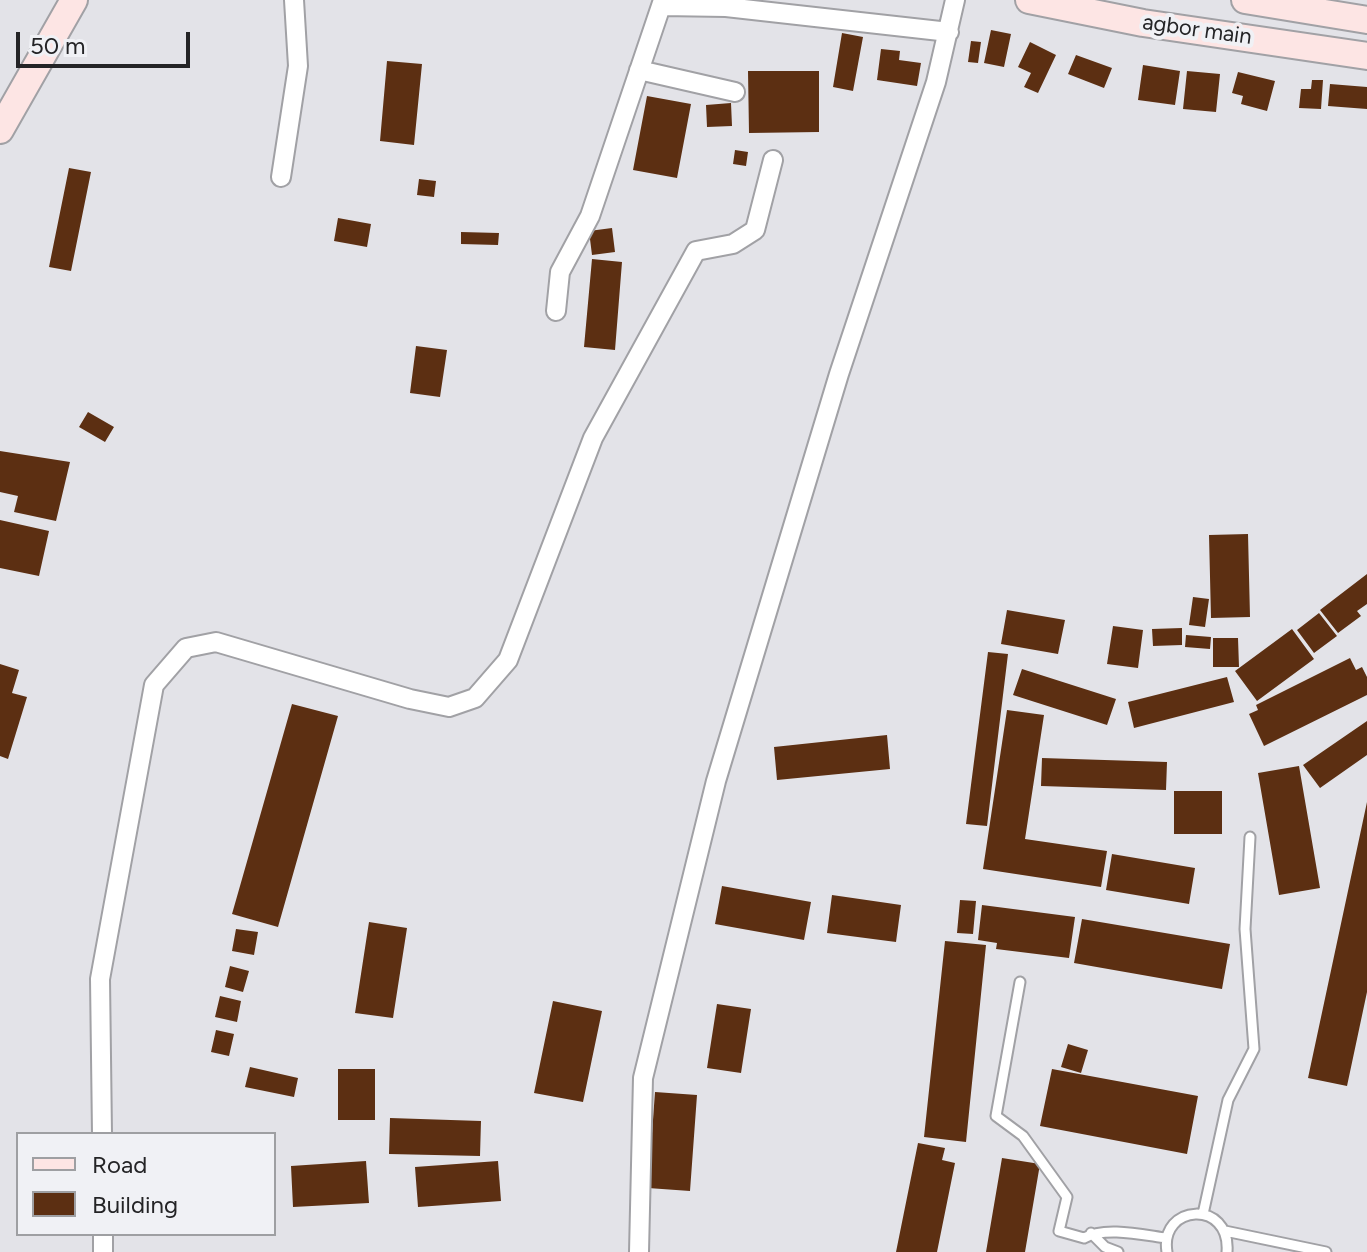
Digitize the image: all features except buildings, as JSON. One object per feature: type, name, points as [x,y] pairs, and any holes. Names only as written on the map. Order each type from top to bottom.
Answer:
[{"type":"main road","points":[[0,130],[74,0]]},
{"type":"main road","name":"agbor main","points":[[1029,0],[1143,23],[1367,56]]},
{"type":"main road","name":"agbor main","points":[[1245,0],[1367,20]]},
{"type":"street","points":[[281,177],[298,66],[294,0]]},
{"type":"street","points":[[639,1252],[643,1078],[712,796],[839,374],[949,32],[955,0]]},
{"type":"street","points":[[556,311],[560,272],[590,216],[662,3],[726,7],[949,32]]},
{"type":"street","points":[[639,70],[735,92]]},
{"type":"street","points":[[102,1132],[100,979],[154,685],[186,648],[216,642],[410,699],[449,707],[475,698],[508,660],[593,438],[696,251],[733,244],[755,230],[773,160]]},
{"type":"lane","points":[[1203,1214],[1228,1100],[1254,1049],[1245,929],[1250,837]]},
{"type":"lane","points":[[1020,982],[996,1116],[1023,1136],[1067,1197],[1059,1231],[1084,1238],[1091,1233],[1166,1238]]},
{"type":"lane","points":[[1167,1252],[1166,1238],[1176,1222],[1193,1214],[1203,1214],[1212,1217],[1225,1231],[1326,1252]]},
{"type":"lane","points":[[1225,1231],[1227,1252]]},
{"type":"lane","points":[[1091,1233],[1105,1247],[1118,1252]]}]
